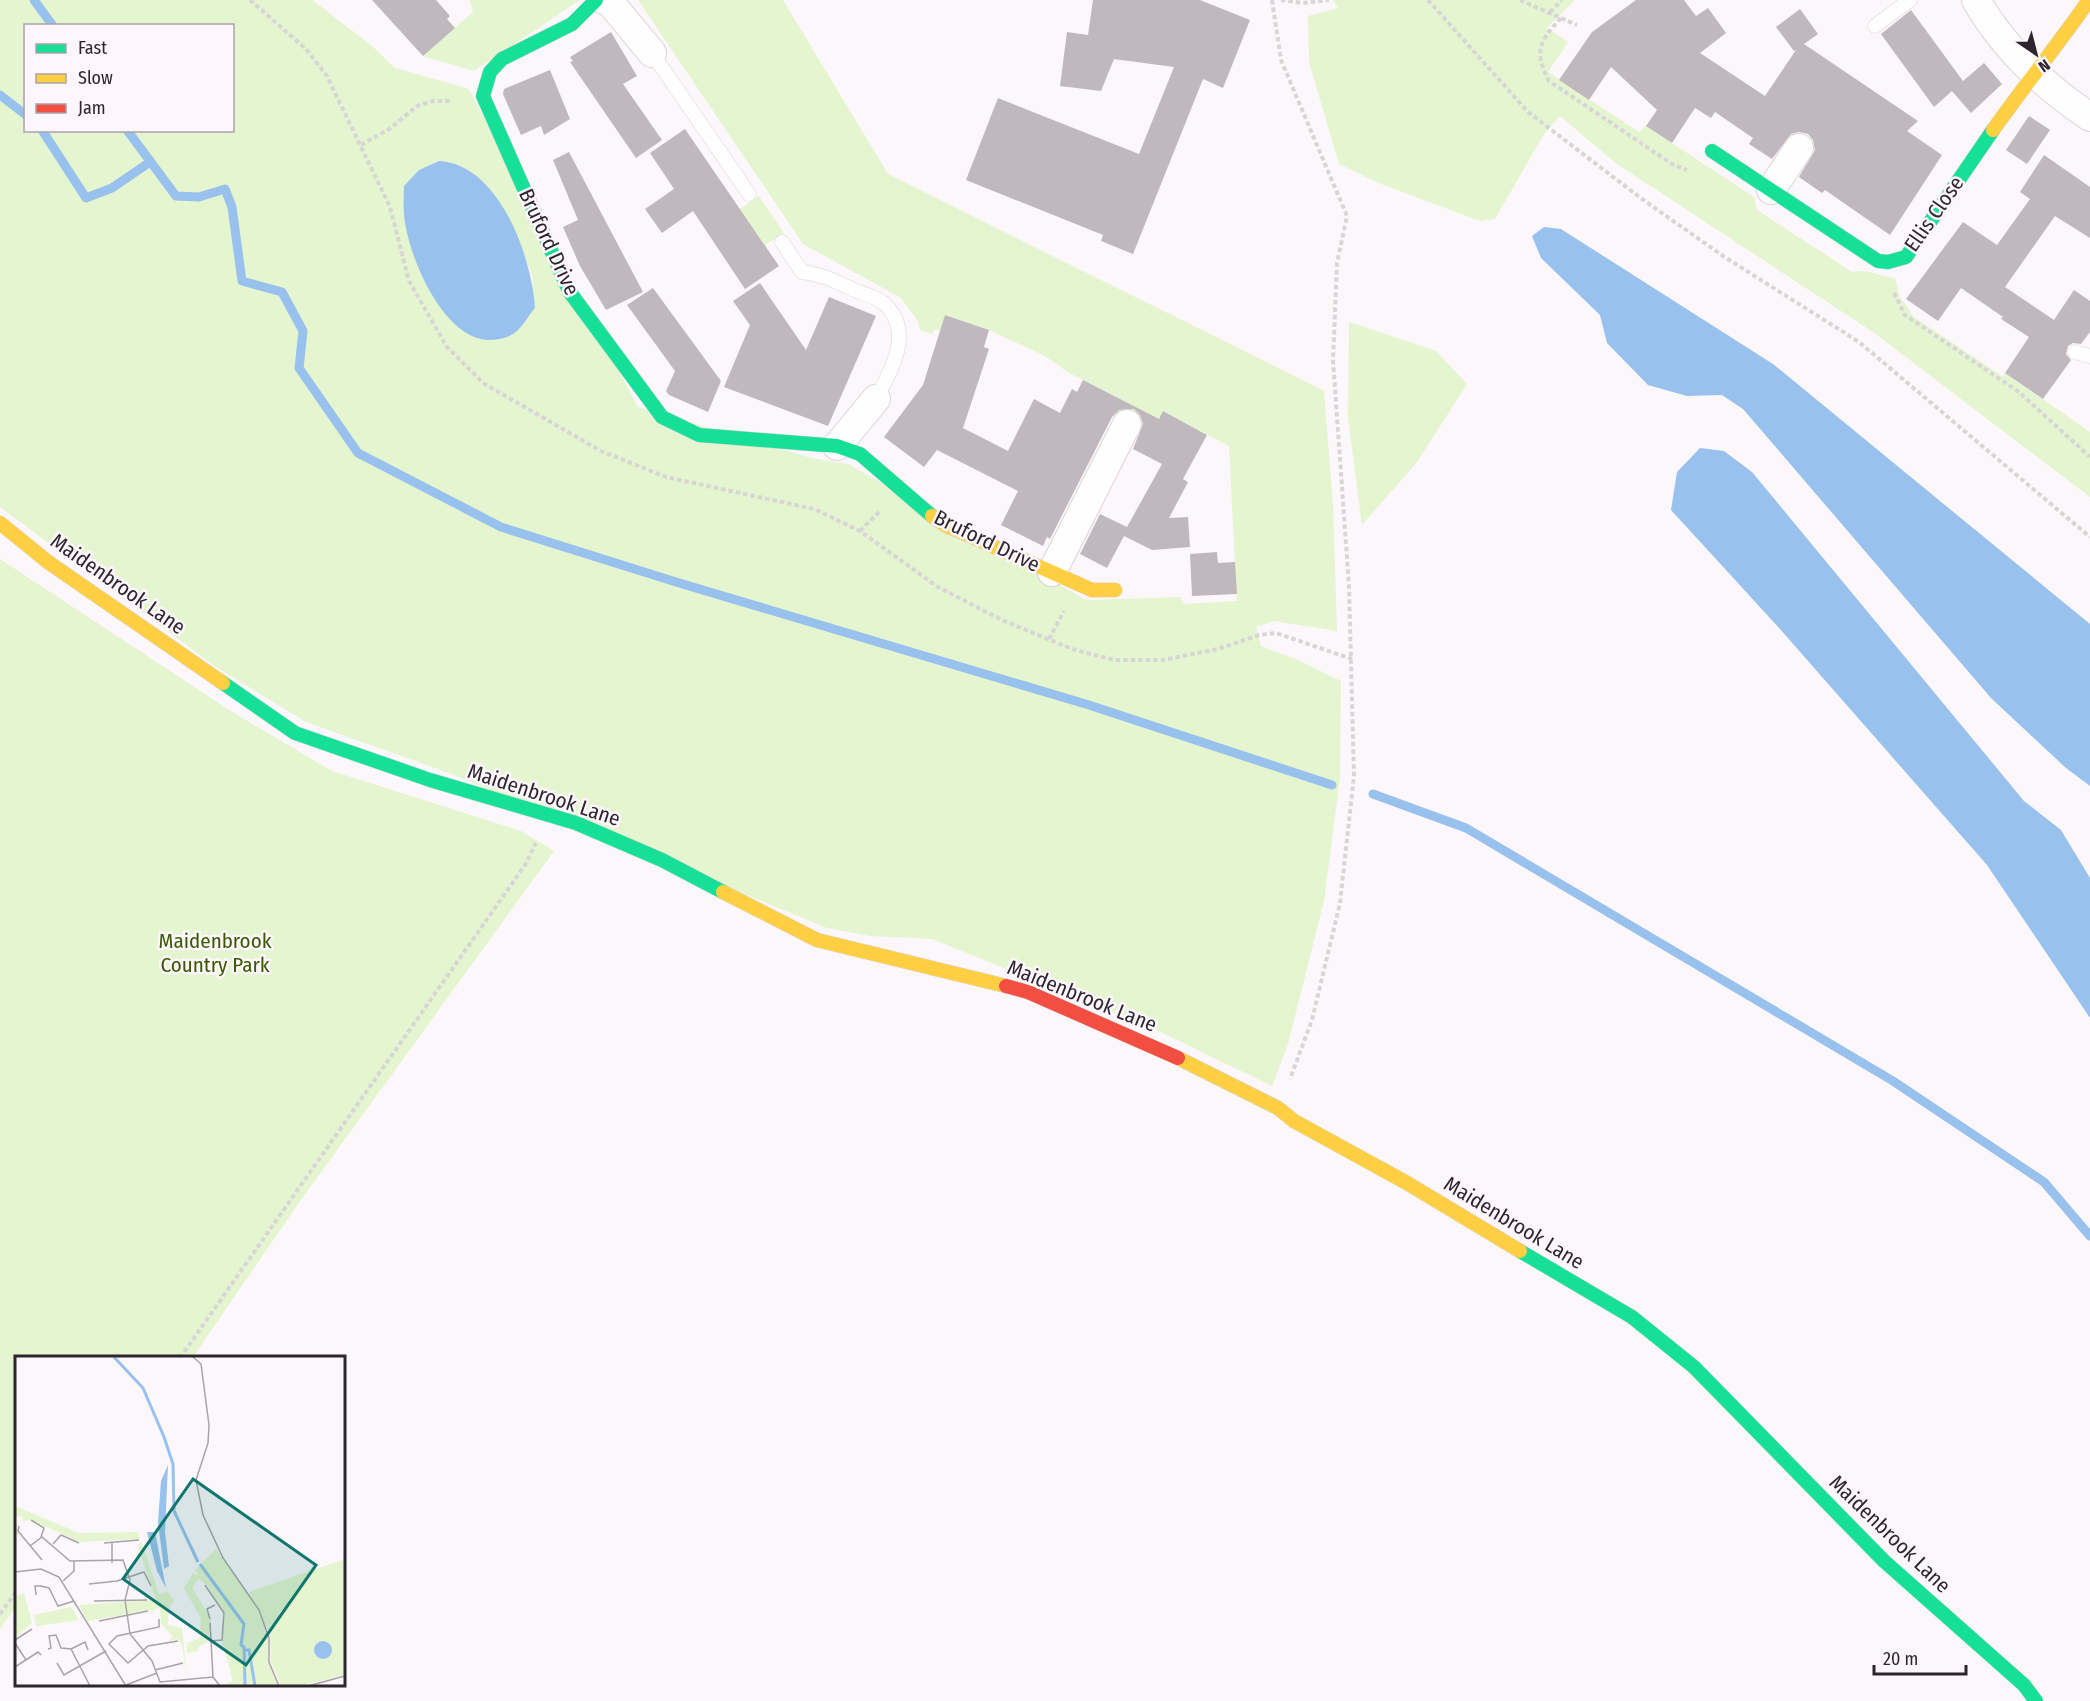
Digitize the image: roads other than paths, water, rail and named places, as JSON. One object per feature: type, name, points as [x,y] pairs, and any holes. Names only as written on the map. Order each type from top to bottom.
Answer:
[{"type":"street","name":"Bruford Drive","points":[[596,0],[588,13],[560,33],[501,60],[490,71],[483,96],[569,291],[662,417],[699,435],[837,446],[860,454],[928,514],[945,525],[1092,590],[1115,590]]},
{"type":"street","points":[[604,0],[609,1],[652,53]]},
{"type":"street","points":[[1976,0],[2002,38],[2035,74],[2055,93],[2090,117]]},
{"type":"street","name":"Ellis Close","points":[[1712,151],[1878,261],[1888,262],[1906,257],[2023,87],[2047,61],[2089,0]]},
{"type":"street","points":[[1771,190],[1798,148]]},
{"type":"street","points":[[837,446],[876,399]]},
{"type":"street","name":"Bruford Drive","points":[[1052,572],[1127,424]]},
{"type":"street","name":"Maidenbrook Lane","points":[[0,523],[48,562],[295,733],[430,780],[576,823],[662,860],[817,940],[953,970],[1028,992],[1195,1066],[1278,1108],[1294,1121],[1407,1183],[1632,1317],[1694,1367],[1884,1561],[2024,1686],[2036,1701]]},
{"type":"lane","points":[[1875,26],[1910,0]]},
{"type":"lane","points":[[652,53],[749,194]]},
{"type":"lane","points":[[782,242],[802,272],[818,273],[886,304],[900,325],[900,341],[891,369],[876,399]]},
{"type":"lane","points":[[2075,352],[2090,356]]},
{"type":"water","points":[[439,161],[460,166],[479,178],[495,195],[519,240],[527,264],[535,308],[518,330],[508,337],[488,340],[471,336],[456,325],[442,310],[420,271],[407,231],[404,186],[419,170]]},
{"type":"water","points":[[1544,227],[1561,229],[1773,364],[2090,624],[2090,786],[2066,768],[1991,698],[1743,409],[1722,395],[1687,396],[1648,385],[1607,343],[1600,315],[1541,258],[1532,236]]},
{"type":"water","points":[[1700,448],[1724,451],[1752,472],[2024,801],[2061,830],[2090,878],[2090,1018],[1987,865],[1780,629],[1671,510],[1677,472]]},
{"type":"waterway","points":[[34,0],[52,24]]},
{"type":"waterway","points":[[0,95],[24,113]]},
{"type":"waterway","points":[[43,132],[86,198],[112,188],[150,162]]},
{"type":"waterway","points":[[128,132],[176,196],[199,197],[225,189],[232,207],[242,281],[282,292],[303,331],[299,368],[358,453],[501,527],[676,582],[1089,705],[1332,785]]},
{"type":"waterway","points":[[1373,794],[1466,828],[1893,1081],[2044,1182],[2090,1236]]},
{"type":"park label","name":"Maidenbrook Country Park","points":[[215,953]]}]
